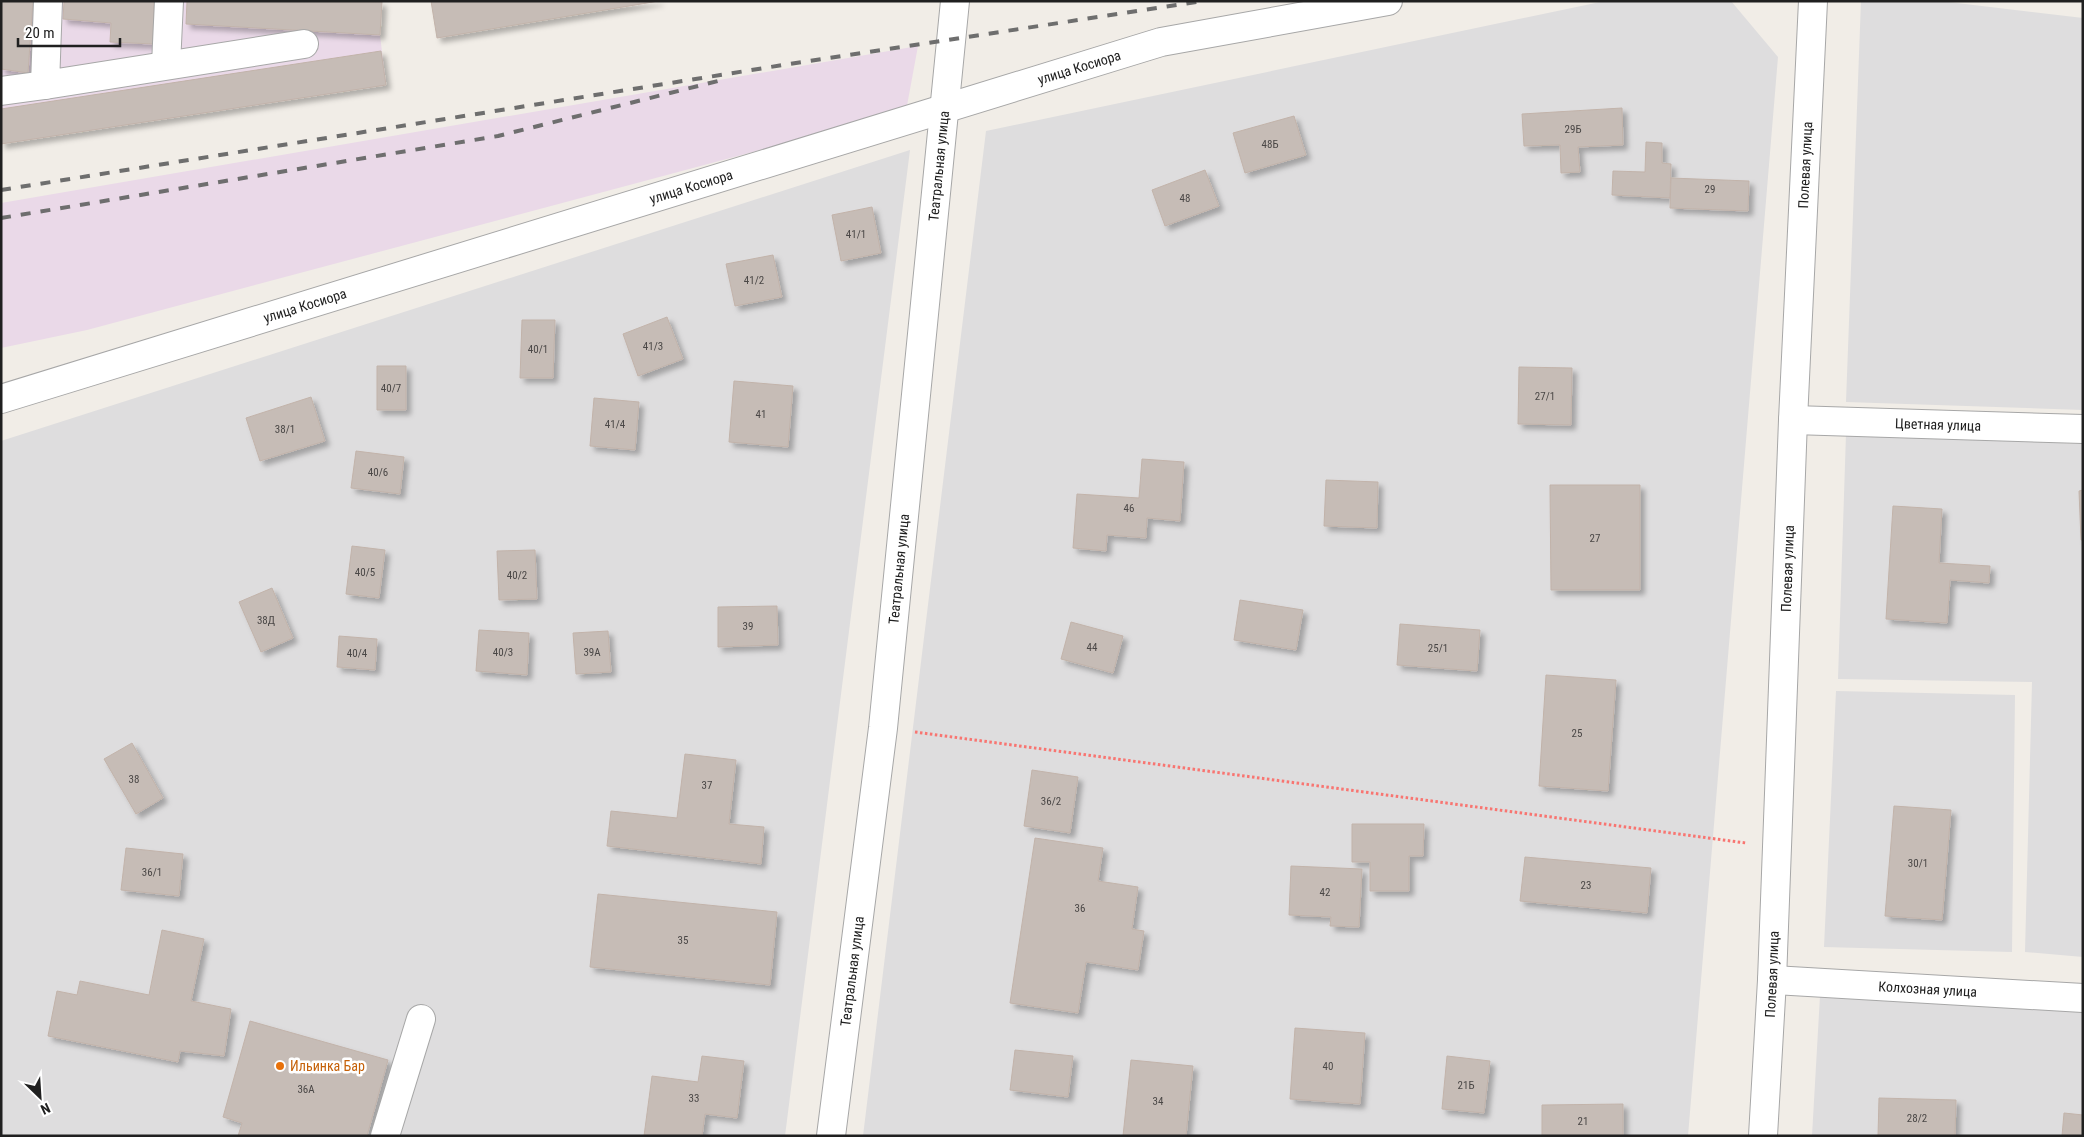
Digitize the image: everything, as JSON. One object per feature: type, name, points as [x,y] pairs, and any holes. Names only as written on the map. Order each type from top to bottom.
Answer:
[{"type":"street","points":[[45,84],[48,1]]},
{"type":"street","points":[[166,65],[169,1]]},
{"type":"street","name":"Театральная улица","points":[[831,1136],[883,728],[955,1]]},
{"type":"street","name":"улица Косиора","points":[[1,399],[1161,42],[1388,1]]},
{"type":"street","name":"Полевая улица","points":[[1762,1136],[1772,980],[1793,420],[1813,1]]},
{"type":"street","points":[[1,92],[304,44]]},
{"type":"street","name":"Цветная улица","points":[[1793,420],[2083,429]]},
{"type":"street","name":"Колхозная улица","points":[[1772,980],[2083,998]]},
{"type":"street","points":[[386,1136],[421,1019]]},
{"type":"path","points":[[883,728],[1776,847]]},
{"type":"shaded area","points":[[1,1],[382,2],[380,35],[386,85],[1,144]]},
{"type":"shaded area","points":[[1605,1],[1731,1],[1778,57],[1688,1136],[863,1136],[986,131]]},
{"type":"shaded area","points":[[1861,1],[1940,1],[2083,18],[2083,410],[1846,402]]},
{"type":"shaded area","points":[[918,46],[906,111],[87,330],[1,348],[1,203]]},
{"type":"shaded area","points":[[910,150],[785,1136],[1,1136],[1,441]]},
{"type":"shaded area","points":[[1846,434],[2083,444],[2083,957],[2025,952],[2032,682],[1838,679]]},
{"type":"shaded area","points":[[1836,691],[2015,695],[2012,952],[1824,947]]},
{"type":"shaded area","points":[[1820,996],[2083,1009],[2083,1136],[1812,1136]]},
{"type":"building","points":[[1,1],[33,1],[28,73],[1,69]]},
{"type":"building","points":[[64,1],[154,1],[153,44],[110,42],[111,23],[63,19]]},
{"type":"building","points":[[187,1],[382,2],[380,35],[186,24]]},
{"type":"building","points":[[431,1],[659,1],[437,38]]},
{"type":"building","points":[[381,51],[386,85],[1,144],[1,109]]},
{"type":"building","points":[[1622,108],[1623,145],[1578,147],[1580,172],[1561,173],[1560,145],[1524,146],[1522,114]]},
{"type":"building","points":[[1294,116],[1306,155],[1245,173],[1233,133]]},
{"type":"building","points":[[1646,142],[1662,143],[1662,163],[1671,164],[1670,198],[1612,195],[1613,171],[1645,172]]},
{"type":"building","points":[[1205,170],[1219,206],[1165,226],[1152,190]]},
{"type":"building","points":[[1671,178],[1749,181],[1748,211],[1670,208]]},
{"type":"building","points":[[872,207],[881,253],[841,261],[832,215]]},
{"type":"building","points":[[773,255],[782,297],[735,306],[726,264]]},
{"type":"building","points":[[667,317],[683,359],[638,376],[623,334]]},
{"type":"building","points":[[522,320],[555,320],[553,378],[520,378]]},
{"type":"building","points":[[377,366],[406,366],[406,410],[377,410]]},
{"type":"building","points":[[1519,367],[1572,368],[1571,425],[1518,424]]},
{"type":"building","points":[[734,381],[793,386],[788,447],[729,442]]},
{"type":"building","points":[[311,397],[325,441],[260,461],[246,418]]},
{"type":"building","points":[[594,398],[639,402],[635,450],[590,446]]},
{"type":"building","points":[[356,451],[404,457],[400,494],[351,488]]},
{"type":"building","points":[[1142,459],[1184,462],[1180,521],[1147,518],[1146,538],[1107,535],[1106,551],[1073,548],[1077,494],[1139,498]]},
{"type":"building","points":[[1326,480],[1378,482],[1377,528],[1324,526]]},
{"type":"building","points":[[1550,485],[1640,485],[1640,590],[1551,590]]},
{"type":"building","points":[[2083,490],[2083,540],[2081,540],[2079,491]]},
{"type":"building","points":[[1893,506],[1942,509],[1939,563],[1990,566],[1989,583],[1950,580],[1947,623],[1886,619]]},
{"type":"building","points":[[352,546],[385,550],[379,598],[346,594]]},
{"type":"building","points":[[535,550],[537,599],[499,600],[497,551]]},
{"type":"building","points":[[272,588],[293,638],[261,652],[239,602]]},
{"type":"building","points":[[1240,600],[1303,610],[1296,650],[1234,640]]},
{"type":"building","points":[[777,606],[778,645],[718,647],[718,607]]},
{"type":"building","points":[[1071,622],[1123,636],[1113,673],[1061,659]]},
{"type":"building","points":[[1400,624],[1480,630],[1477,671],[1397,665]]},
{"type":"building","points":[[479,630],[529,633],[527,675],[476,671]]},
{"type":"building","points":[[608,631],[611,672],[576,674],[573,633]]},
{"type":"building","points":[[339,636],[377,639],[375,670],[337,667]]},
{"type":"building","points":[[1546,675],[1616,680],[1608,791],[1539,786]]},
{"type":"building","points":[[132,743],[163,798],[136,814],[104,759]]},
{"type":"building","points":[[685,754],[736,760],[729,824],[764,827],[761,864],[607,846],[611,811],[677,818]]},
{"type":"building","points":[[1032,770],[1078,777],[1070,833],[1024,826]]},
{"type":"building","points":[[1894,806],[1951,810],[1942,920],[1885,916]]},
{"type":"building","points":[[1352,824],[1424,824],[1423,856],[1409,856],[1409,891],[1370,891],[1370,862],[1352,862]]},
{"type":"building","points":[[1035,838],[1103,848],[1098,881],[1138,887],[1132,929],[1144,931],[1138,970],[1086,962],[1078,1013],[1010,1003]]},
{"type":"building","points":[[126,848],[183,854],[179,896],[121,890]]},
{"type":"building","points":[[1525,857],[1651,868],[1647,913],[1520,901]]},
{"type":"building","points":[[1291,866],[1362,869],[1359,927],[1330,926],[1331,917],[1289,915]]},
{"type":"building","points":[[598,894],[777,912],[770,985],[590,967]]},
{"type":"building","points":[[162,930],[204,939],[191,1001],[231,1009],[224,1056],[180,1051],[178,1062],[48,1036],[57,991],[77,995],[80,981],[149,995]]},
{"type":"building","points":[[250,1021],[388,1060],[367,1136],[238,1136],[242,1123],[223,1117]]},
{"type":"building","points":[[1295,1028],[1365,1033],[1360,1104],[1290,1099]]},
{"type":"building","points":[[1015,1050],[1073,1056],[1068,1097],[1010,1090]]},
{"type":"building","points":[[702,1056],[744,1061],[737,1118],[705,1114],[702,1136],[644,1136],[652,1076],[698,1082]]},
{"type":"building","points":[[1447,1056],[1490,1061],[1484,1113],[1442,1109]]},
{"type":"building","points":[[1131,1060],[1193,1066],[1186,1136],[1123,1136]]},
{"type":"building","points":[[1879,1098],[1956,1100],[1955,1136],[1878,1136]]},
{"type":"building","points":[[1623,1104],[1623,1136],[1542,1136],[1542,1105]]},
{"type":"building","points":[[2064,1113],[2083,1115],[2083,1136],[2062,1136]]},
{"type":"railway","points":[[1,190],[783,65],[1203,1]]},
{"type":"railway","points":[[1,218],[498,136],[718,81]]},
{"type":"place","name":"Ильинка Бар","points":[[280,1066]]}]
